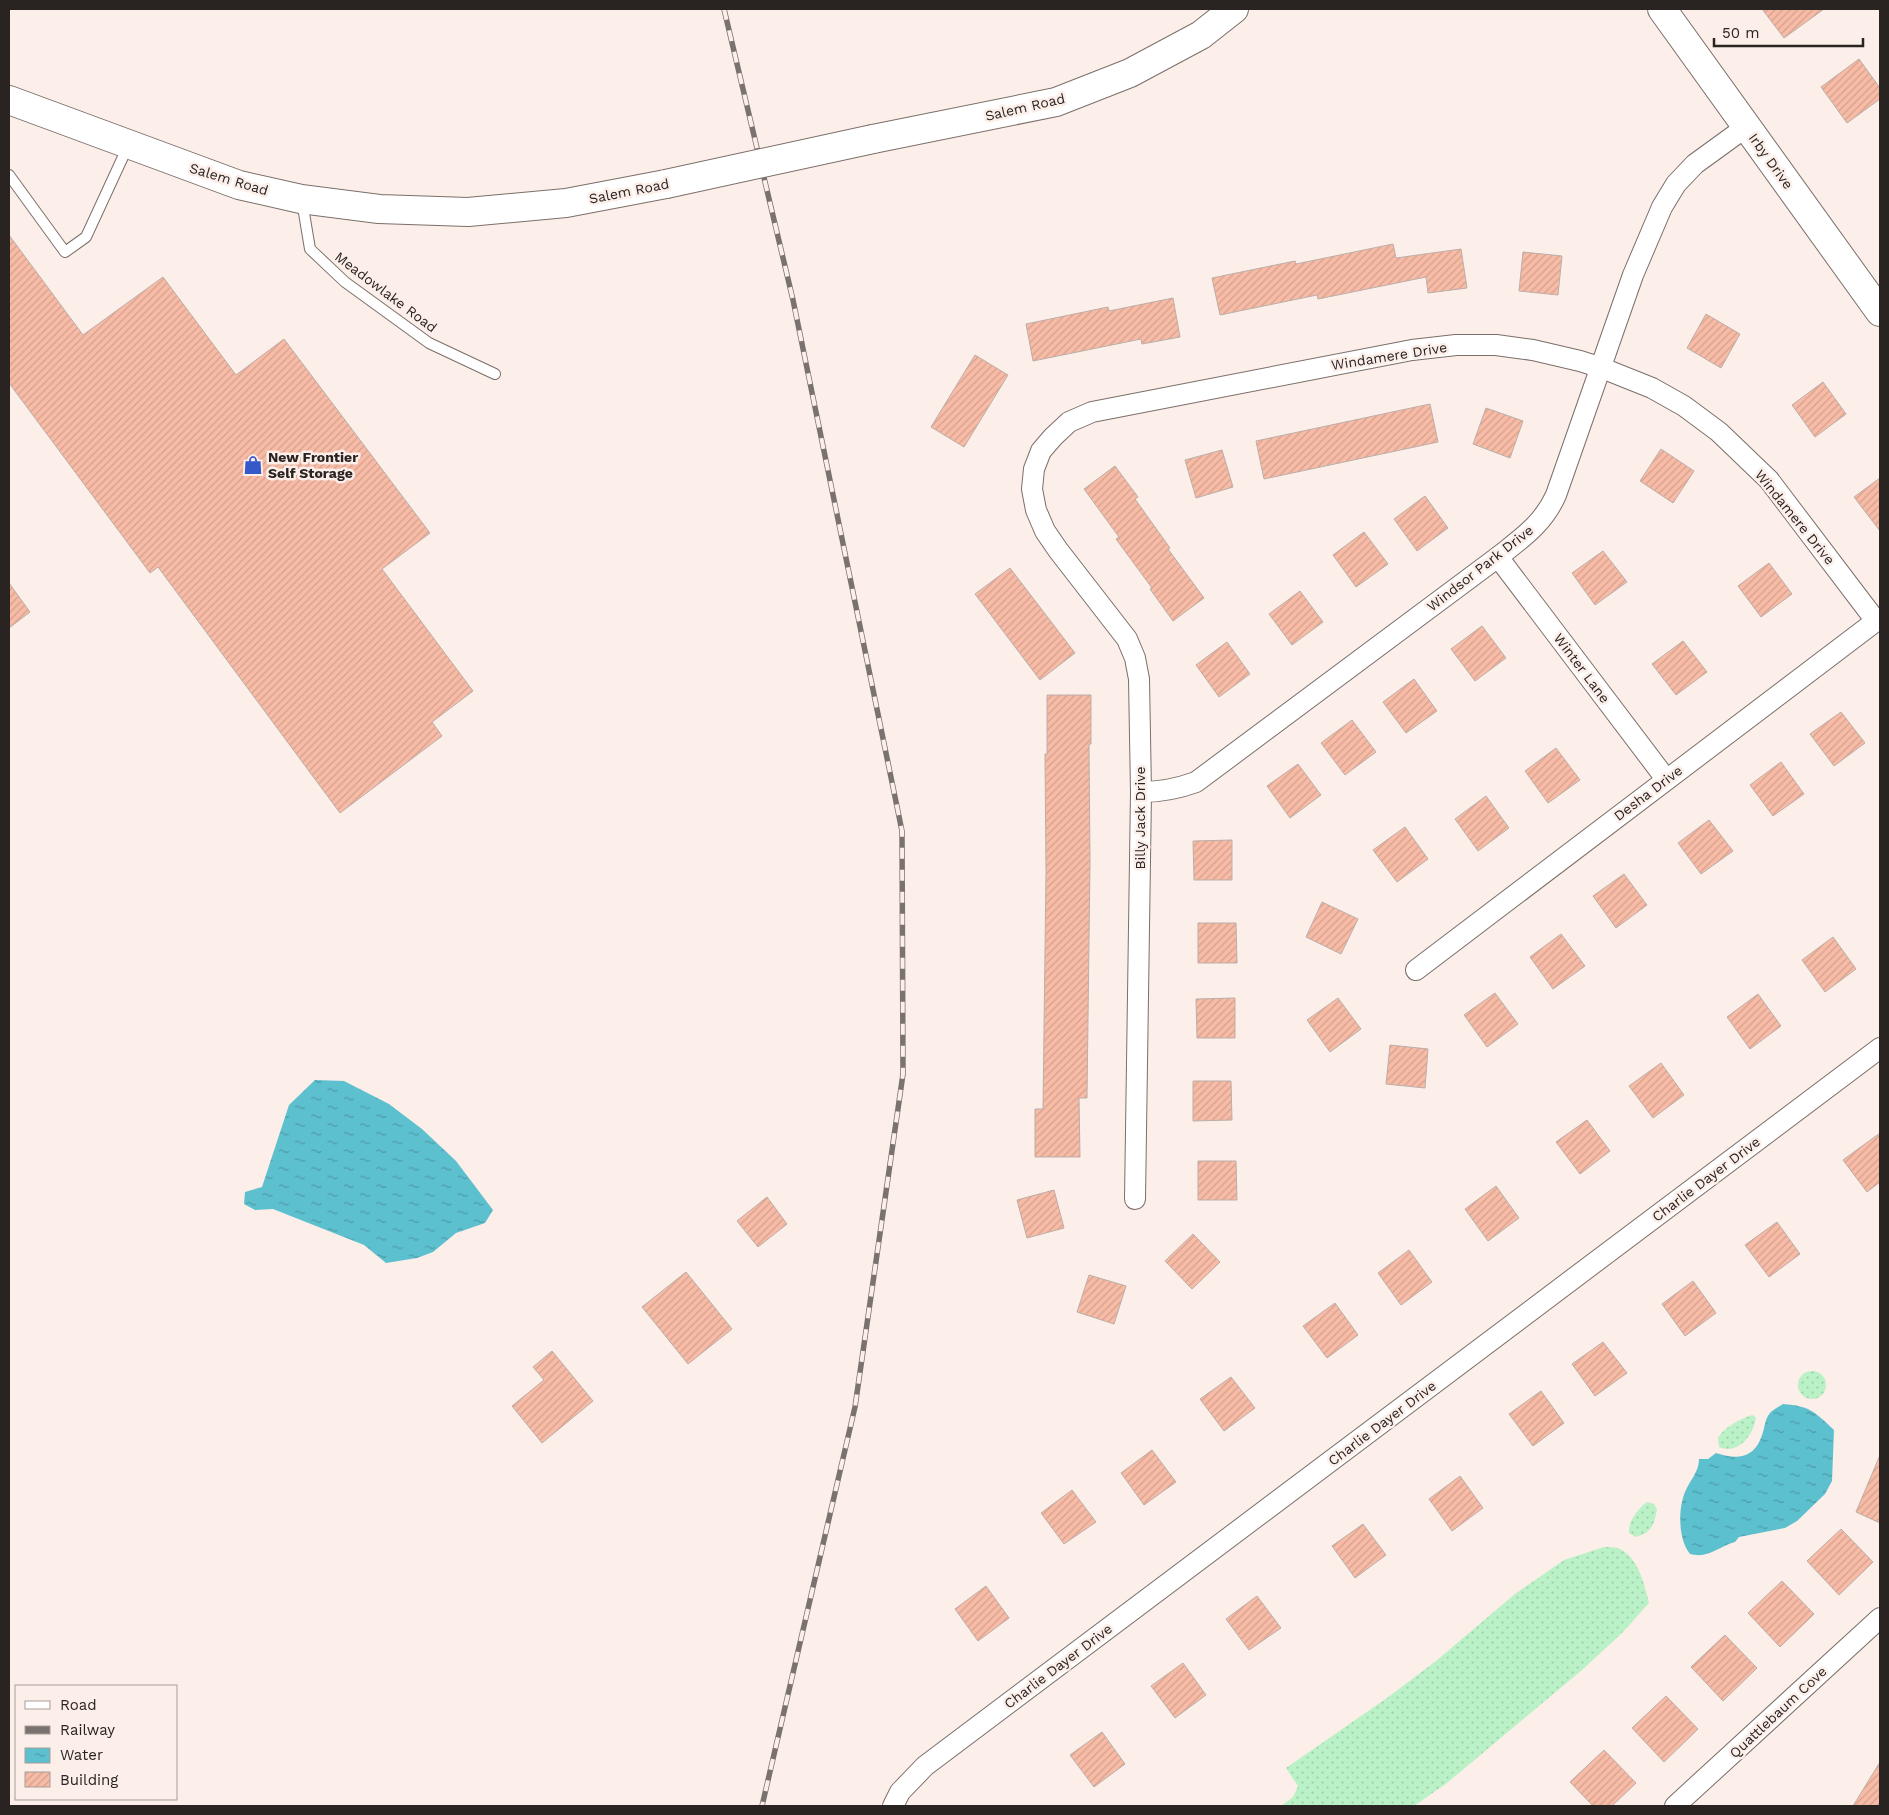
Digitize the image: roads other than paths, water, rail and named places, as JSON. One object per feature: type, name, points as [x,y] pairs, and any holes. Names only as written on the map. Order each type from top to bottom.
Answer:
[{"type":"main road","name":"Salem Road","points":[[9,100],[239,185],[301,199],[379,209],[468,212],[566,203],[666,184],[1056,102],[1130,73],[1201,34],[1234,9]]},
{"type":"main road","name":"Irby Drive","points":[[1662,9],[1880,312]]},
{"type":"street","name":"Windsor Park Drive","points":[[1141,792],[1163,792],[1196,782],[1498,556],[1521,538],[1548,512],[1602,368],[1633,275],[1662,207],[1676,184],[1695,164],[1746,127]]},
{"type":"street","name":"Windamere Drive","points":[[1034,469],[1041,451],[1053,436],[1069,422],[1092,412],[1412,350],[1456,345],[1496,345],[1533,350],[1602,368],[1660,393],[1684,406],[1718,432],[1769,480],[1878,619]]},
{"type":"street","name":"Billy Jack Drive","points":[[1034,469],[1032,489],[1036,510],[1045,531],[1127,639],[1140,679],[1141,792],[1135,1199]]},
{"type":"street","name":"Winter Lane","points":[[1498,556],[1666,779]]},
{"type":"street","name":"Desha Drive","points":[[1416,970],[1878,619]]},
{"type":"street","name":"Charlie Dayer Drive","points":[[893,1806],[900,1792],[925,1766],[1880,1048]]},
{"type":"street","name":"Quattlebaum Cove","points":[[1675,1806],[1880,1618]]},
{"type":"lane","points":[[9,175],[65,252],[86,236],[129,145]]},
{"type":"lane","name":"Meadowlake Road","points":[[301,199],[310,250],[345,282],[429,343],[495,374]]},
{"type":"water","points":[[315,1080],[344,1081],[389,1104],[422,1129],[456,1161],[493,1210],[485,1223],[456,1233],[433,1252],[417,1258],[386,1263],[364,1245],[273,1209],[255,1210],[244,1204],[245,1192],[262,1187],[289,1105]]},
{"type":"water","points":[[1783,1404],[1800,1406],[1812,1411],[1834,1430],[1832,1481],[1825,1494],[1797,1521],[1785,1528],[1739,1537],[1735,1542],[1703,1555],[1690,1554],[1683,1540],[1680,1515],[1685,1492],[1696,1472],[1699,1459],[1708,1459],[1716,1453],[1732,1457],[1746,1455],[1751,1452],[1760,1440],[1768,1415]]},
{"type":"railway","points":[[724,9],[793,300],[902,831],[903,1074],[855,1407],[762,1806]]},
{"type":"place","name":"New Frontier Self Storage","points":[[253,465]]}]
